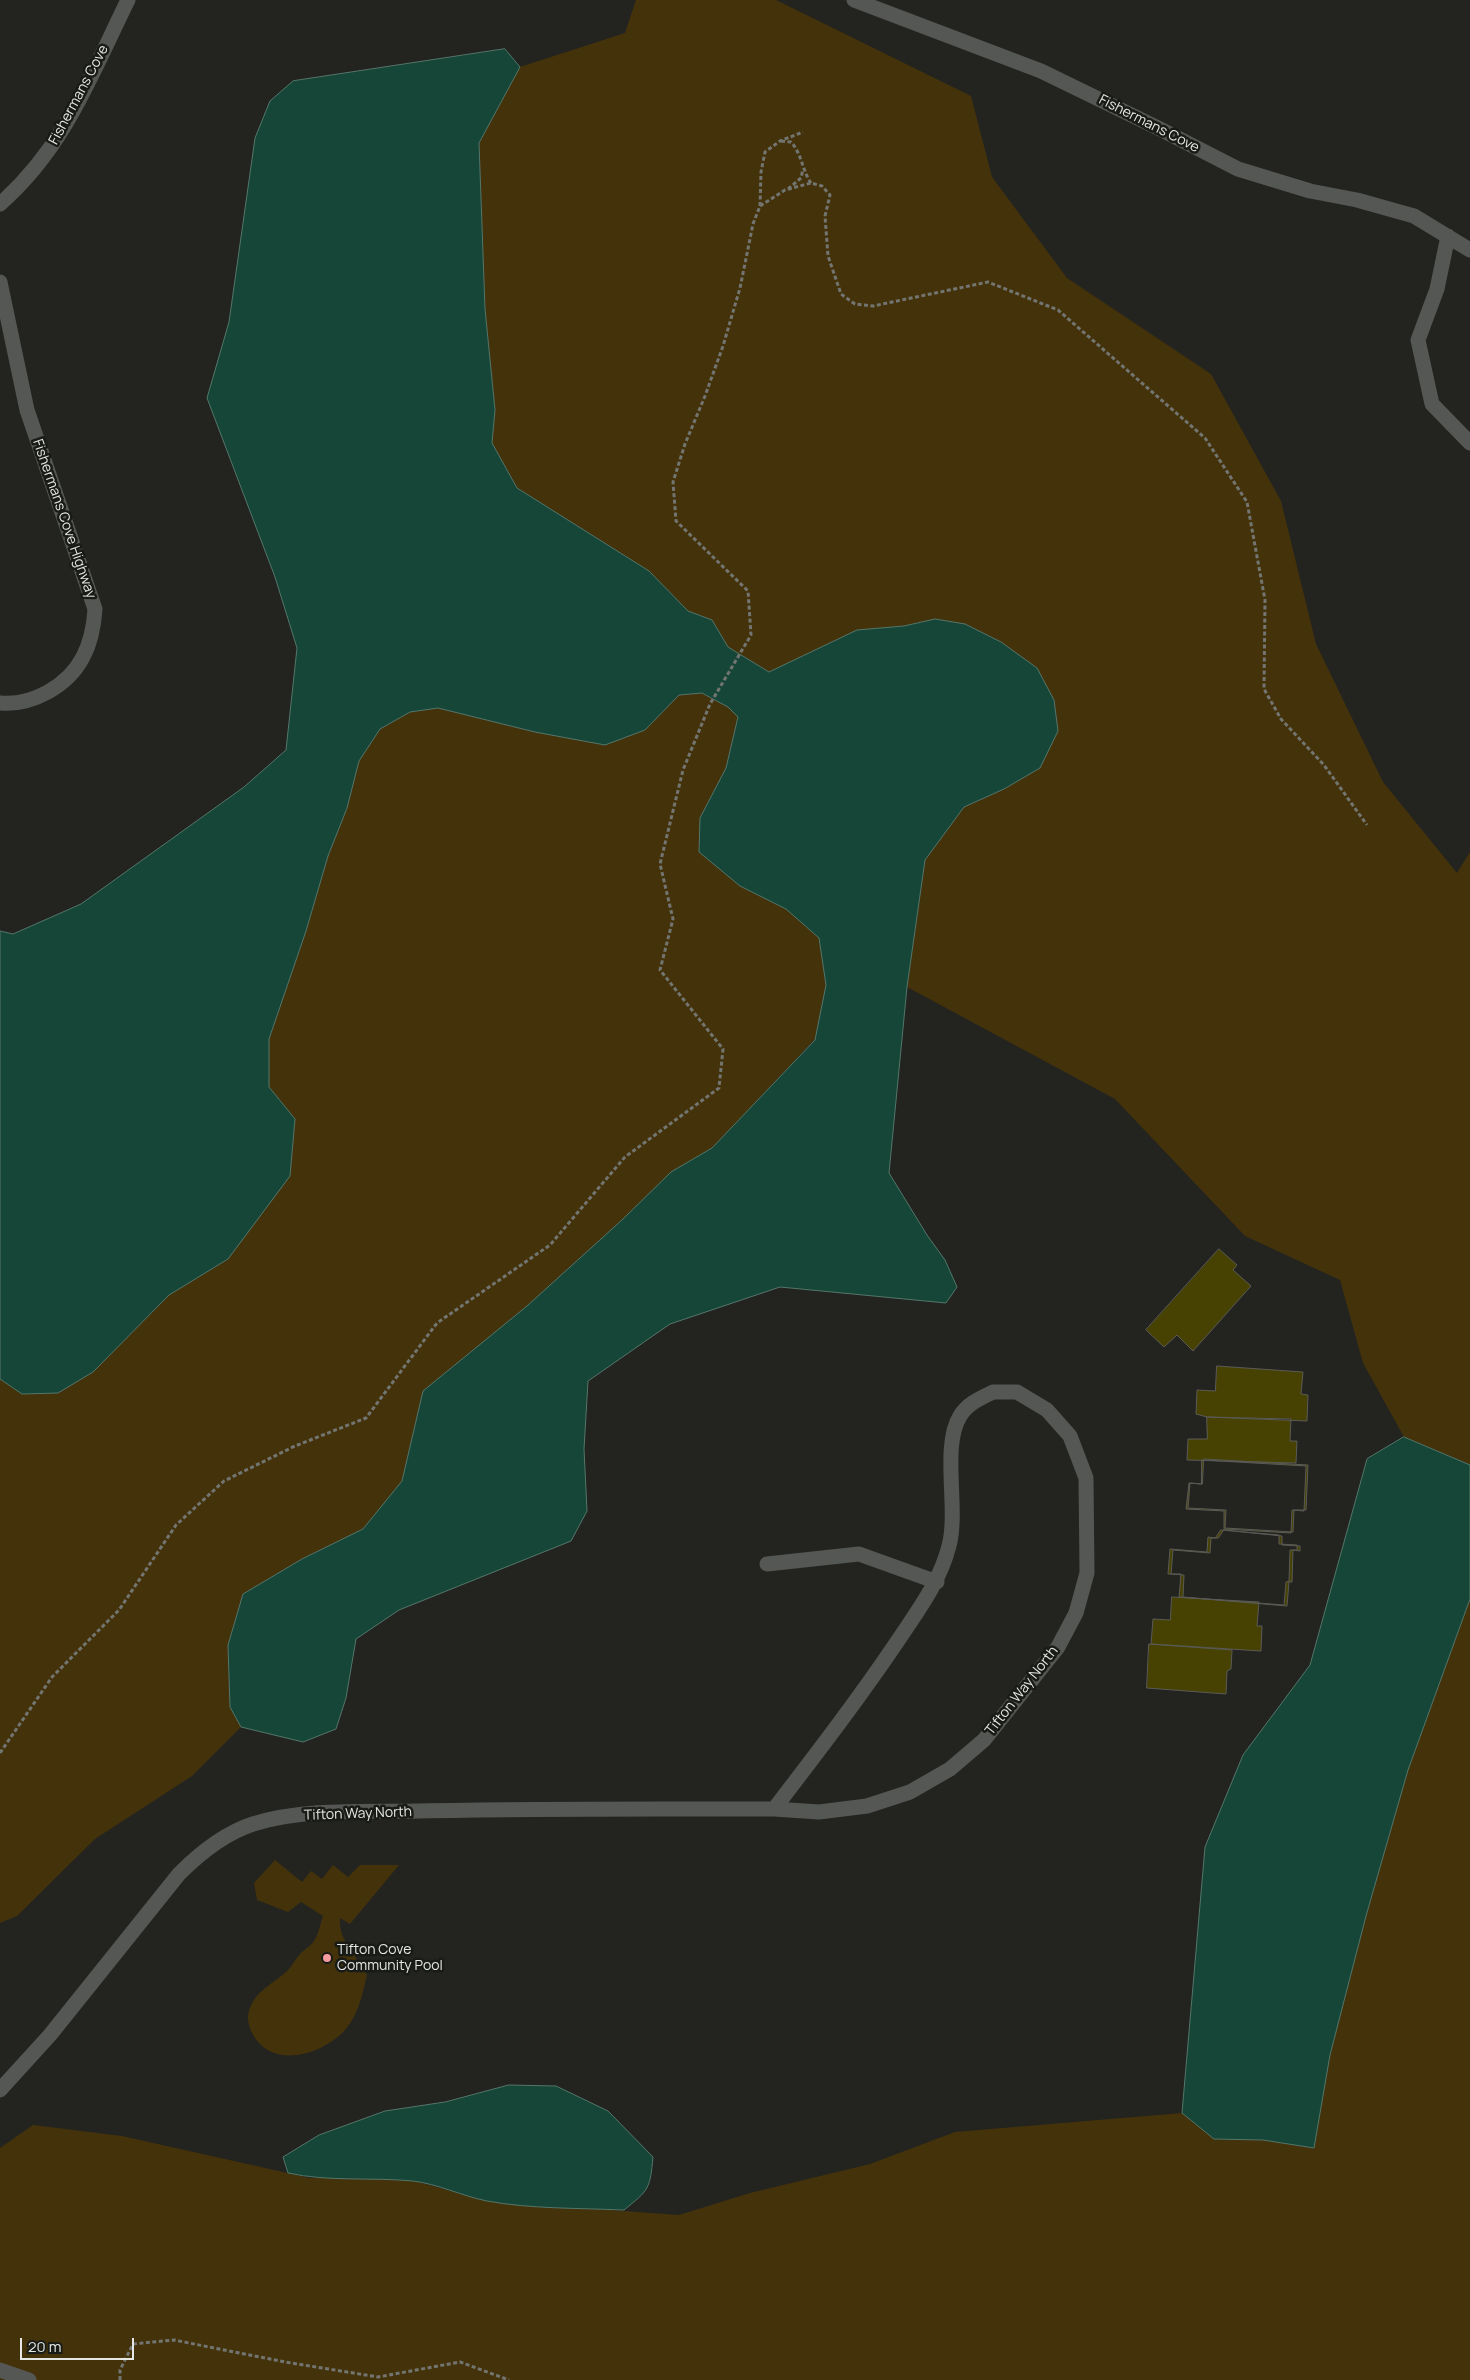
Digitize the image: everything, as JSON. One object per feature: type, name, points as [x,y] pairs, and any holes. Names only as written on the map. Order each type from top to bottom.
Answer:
[{"type":"street","name":"Fishermans Cove","points":[[0,204],[27,179],[57,140],[77,105],[128,0]]},
{"type":"street","name":"Fishermans Cove","points":[[854,0],[1041,71],[1238,169],[1310,191],[1357,200],[1414,216],[1470,250]]},
{"type":"street","points":[[1448,236],[1437,290],[1418,340],[1432,404],[1470,443]]},
{"type":"street","name":"Fishermans Cove Highway","points":[[0,282],[27,410],[95,609],[94,628],[83,658],[64,682],[38,697],[9,704],[0,703]]},
{"type":"street","name":"Tifton Way North","points":[[0,2090],[50,2035],[178,1874],[199,1854],[228,1836],[254,1824],[310,1814],[537,1808],[774,1809],[819,1812],[867,1806],[910,1792],[950,1769],[984,1740],[1058,1647],[1076,1613],[1086,1572],[1086,1478],[1070,1436],[1047,1410],[1017,1392],[993,1392],[974,1400],[960,1415],[952,1435],[952,1525],[950,1546],[937,1582],[861,1696],[774,1809]]},
{"type":"street","points":[[767,1564],[859,1554],[937,1582]]},
{"type":"street","points":[[0,2370],[29,2380]]},
{"type":"path","points":[[0,1753],[52,1677],[118,1610],[176,1525],[224,1481],[295,1446],[366,1418],[437,1323],[550,1245],[625,1157],[719,1088],[723,1049],[660,970],[674,918],[660,864],[683,770],[710,704],[751,635],[748,591],[676,521],[673,482],[685,444],[706,396],[740,288],[754,224],[760,206],[761,172],[765,152],[780,141],[803,132]]},
{"type":"path","points":[[791,142],[795,134]]},
{"type":"path","points":[[780,141],[791,142],[798,149],[803,168],[811,183]]},
{"type":"path","points":[[760,206],[801,178],[803,168]]},
{"type":"path","points":[[785,190],[811,183],[822,186],[830,195],[825,216],[828,256],[841,294],[855,304],[873,306],[988,282],[1058,310],[1205,438],[1247,502],[1265,600],[1264,689],[1281,719],[1324,765],[1367,825]]},
{"type":"path","points":[[120,2380],[120,2370],[133,2344],[174,2340],[285,2362],[378,2377],[460,2362],[509,2380]]},
{"type":"shaded area","points":[[636,0],[776,0],[971,96],[992,177],[1067,278],[1211,374],[1281,501],[1316,644],[1383,782],[1457,873],[1470,852],[1470,1465],[1404,1437],[1363,1363],[1340,1280],[1245,1236],[1115,1099],[907,987],[925,860],[964,807],[1004,789],[1040,768],[935,619],[850,641],[809,655],[769,672],[728,647],[712,620],[688,611],[649,571],[517,488],[492,443],[495,410],[485,309],[479,143],[520,67],[625,33]]},
{"type":"shaded area","points":[[505,49],[520,67],[479,143],[485,309],[495,410],[492,443],[517,488],[649,571],[688,611],[712,620],[728,647],[769,672],[857,630],[904,626],[935,619],[965,624],[1001,642],[1037,668],[1054,700],[1058,731],[1040,768],[1004,789],[964,807],[925,860],[907,987],[889,1173],[927,1235],[945,1260],[957,1287],[946,1303],[780,1287],[670,1324],[588,1381],[584,1449],[587,1511],[571,1541],[399,1610],[356,1639],[346,1698],[336,1729],[303,1742],[241,1727],[230,1707],[228,1645],[243,1594],[302,1559],[363,1529],[402,1481],[423,1391],[527,1306],[623,1219],[671,1172],[712,1148],[815,1040],[826,985],[819,938],[786,909],[740,886],[699,852],[700,818],[726,768],[738,717],[728,707],[702,693],[679,695],[645,730],[605,745],[535,732],[438,708],[410,712],[380,729],[359,761],[347,808],[328,856],[306,931],[269,1039],[269,1087],[295,1119],[290,1176],[228,1259],[169,1295],[93,1372],[58,1393],[22,1394],[0,1379],[0,931],[13,934],[81,904],[244,787],[286,750],[297,648],[275,577],[207,398],[229,322],[255,138],[270,101],[293,81]]},
{"type":"shaded area","points":[[702,693],[728,707],[738,717],[726,768],[700,818],[740,886],[786,909],[819,938],[826,985],[815,1039],[712,1148],[671,1172],[623,1219],[527,1306],[423,1391],[402,1481],[363,1529],[302,1559],[243,1594],[228,1645],[230,1707],[241,1727],[192,1776],[95,1839],[17,1916],[0,1923],[0,1379],[22,1394],[93,1372],[169,1295],[228,1259],[295,1119],[269,1087],[269,1039],[306,931],[328,856],[347,808],[359,761],[380,729],[410,712],[438,708],[535,732],[645,730],[679,695]]},
{"type":"shaded area","points":[[1404,1437],[1470,1465],[1470,1599],[1408,1770],[1366,1916],[1330,2055],[1314,2148],[1263,2140],[1214,2139],[1182,2113],[1205,1847],[1243,1755],[1310,1665],[1367,1459]]},
{"type":"shaded area","points":[[1470,1599],[1470,2380],[0,2380],[0,2148],[33,2125],[122,2136],[310,2178],[369,2178],[415,2181],[487,2201],[679,2215],[750,2193],[870,2164],[955,2132],[1182,2113],[1214,2139],[1263,2140],[1313,2148],[1330,2055],[1366,1916],[1408,1770]]},
{"type":"shaded area","name":"Tifton Cove Community Pool","points":[[275,1860],[302,1882],[311,1871],[322,1879],[333,1865],[348,1877],[360,1865],[399,1865],[350,1924],[340,1918],[340,1926],[345,1941],[367,1975],[354,2017],[336,2039],[325,2046],[300,2055],[275,2053],[264,2048],[255,2038],[248,2020],[250,2009],[257,1996],[288,1970],[300,1954],[313,1943],[323,1916],[301,1902],[288,1912],[257,1900],[254,1883]]},
{"type":"shaded area","points":[[509,2085],[556,2086],[608,2111],[653,2157],[649,2183],[639,2198],[624,2210],[537,2207],[487,2201],[413,2181],[334,2178],[288,2173],[283,2157],[319,2135],[385,2111],[445,2102]]},
{"type":"building","points":[[1219,1249],[1237,1265],[1233,1270],[1251,1286],[1193,1351],[1177,1335],[1164,1347],[1146,1330]]},
{"type":"building","points":[[1217,1366],[1303,1372],[1301,1394],[1308,1395],[1307,1421],[1207,1417],[1196,1414],[1197,1390],[1215,1391]]},
{"type":"building","points":[[1207,1417],[1291,1419],[1290,1441],[1297,1441],[1296,1463],[1187,1460],[1188,1439],[1207,1439]]},
{"type":"building","points":[[1204,1459],[1308,1465],[1306,1510],[1294,1510],[1293,1532],[1225,1528],[1226,1510],[1188,1508],[1190,1483],[1202,1484]]},
{"type":"building","points":[[1202,1460],[1306,1466],[1304,1511],[1292,1510],[1291,1533],[1224,1529],[1224,1511],[1186,1509],[1189,1483],[1201,1484]]},
{"type":"building","points":[[1221,1530],[1279,1535],[1279,1544],[1297,1545],[1297,1550],[1290,1550],[1289,1581],[1286,1582],[1284,1605],[1179,1597],[1181,1574],[1168,1574],[1170,1549],[1207,1552],[1208,1537],[1215,1538]]},
{"type":"building","points":[[1224,1530],[1282,1536],[1282,1545],[1300,1546],[1300,1551],[1293,1550],[1292,1582],[1289,1582],[1287,1606],[1183,1597],[1184,1575],[1171,1574],[1173,1550],[1210,1553],[1211,1538],[1218,1538]]},
{"type":"building","points":[[1172,1597],[1259,1602],[1257,1626],[1262,1626],[1261,1651],[1151,1644],[1153,1619],[1170,1620]]},
{"type":"building","points":[[1149,1644],[1232,1650],[1231,1669],[1227,1671],[1226,1694],[1147,1688]]},
{"type":"place","name":"Tifton Cove Community Pool","points":[[327,1958]]}]
